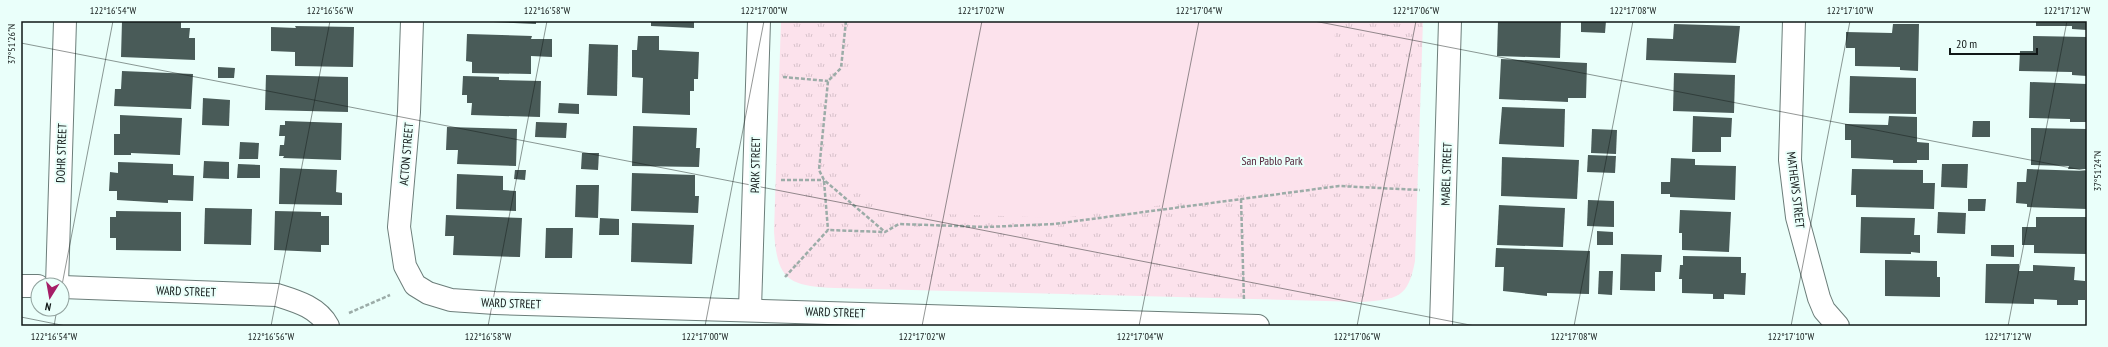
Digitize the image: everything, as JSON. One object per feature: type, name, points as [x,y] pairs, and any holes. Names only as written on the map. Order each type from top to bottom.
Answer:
[{"type":"street","name":"DOHR STREET","points":[[57,277],[65,21]]},
{"type":"street","name":"ACTON STREET","points":[[412,21],[409,112],[399,227],[405,266],[415,285]]},
{"type":"street","name":"PARK STREET","points":[[750,309],[759,21]]},
{"type":"street","name":"MABEL STREET","points":[[1441,326],[1450,21]]},
{"type":"street","name":"MATHEWS STREET","points":[[1794,21],[1790,160],[1797,217],[1819,298],[1824,310],[1838,326]]},
{"type":"street","name":"WARD STREET","points":[[415,285],[428,293],[451,300],[1258,326]]},
{"type":"street","name":"WARD STREET","points":[[70,287],[277,295],[302,302],[316,312],[327,324]]},
{"type":"path","points":[[846,21],[842,68],[828,81],[818,170],[824,180],[885,232]]},
{"type":"path","points":[[757,75],[828,81]]},
{"type":"path","points":[[755,179],[824,180]]},
{"type":"path","points":[[785,277],[828,230],[824,180]]},
{"type":"path","points":[[828,230],[885,232],[900,224],[987,227],[1054,224],[1339,186],[1375,189],[1446,190]]},
{"type":"path","points":[[1240,199],[1245,326]]},
{"type":"path","points":[[327,324],[415,285]]},
{"type":"green space","name":"San Pablo Park","points":[[781,21],[1423,21],[1415,261],[1409,283],[1405,289],[1393,297],[1384,300],[1362,302],[835,288],[806,285],[796,282],[788,277],[782,270],[778,260],[774,231]]},
{"type":"green space","points":[[852,21],[1335,21],[1333,173],[1327,184],[1062,218],[884,212],[848,176]]},
{"type":"building","points":[[122,21],[181,22],[181,28],[190,28],[189,38],[195,38],[195,60],[121,57]]},
{"type":"building","points":[[470,21],[536,21],[536,24]]},
{"type":"building","points":[[651,21],[694,21],[694,28],[651,26]]},
{"type":"building","points":[[1498,21],[1561,21],[1560,58],[1497,56]]},
{"type":"building","points":[[1581,21],[1606,21],[1605,33],[1581,32]]},
{"type":"building","points":[[2036,21],[2087,21],[2087,30],[2072,29],[2072,26],[2036,26]]},
{"type":"building","points":[[1674,24],[1740,26],[1736,63],[1646,60],[1647,38],[1673,39]]},
{"type":"building","points":[[1893,24],[1919,24],[1918,71],[1900,70],[1900,67],[1855,66],[1855,48],[1846,48],[1846,32],[1892,33]]},
{"type":"building","points":[[295,26],[354,27],[353,67],[295,66],[295,52],[271,51],[271,27],[296,28]]},
{"type":"building","points":[[467,34],[532,36],[531,39],[552,39],[552,57],[531,56],[531,74],[472,73],[472,62],[466,61]]},
{"type":"building","points":[[638,36],[659,36],[659,50],[699,52],[698,79],[694,79],[694,91],[690,91],[690,115],[642,113],[643,78],[632,77],[632,50],[637,50]]},
{"type":"building","points":[[2033,36],[2087,37],[2087,76],[2072,75],[2072,72],[2019,71],[2020,51],[2033,51]]},
{"type":"building","points":[[589,44],[618,45],[617,96],[587,95]]},
{"type":"building","points":[[1501,59],[1587,63],[1586,98],[1568,98],[1568,102],[1499,99]]},
{"type":"building","points":[[218,67],[235,68],[234,78],[218,78]]},
{"type":"building","points":[[122,71],[193,74],[191,109],[114,106],[115,89],[121,89]]},
{"type":"building","points":[[1674,73],[1735,75],[1734,113],[1673,111]]},
{"type":"building","points":[[266,75],[348,77],[348,112],[265,110]]},
{"type":"building","points":[[463,76],[499,77],[499,80],[541,81],[540,117],[471,115],[472,103],[467,103],[467,95],[462,95]]},
{"type":"building","points":[[1850,76],[1916,78],[1916,114],[1849,113]]},
{"type":"building","points":[[2030,82],[2087,84],[2087,122],[2070,122],[2070,119],[2029,118]]},
{"type":"building","points":[[203,98],[230,100],[229,126],[202,125]]},
{"type":"building","points":[[559,103],[579,104],[579,114],[558,113]]},
{"type":"building","points":[[1502,107],[1565,109],[1564,147],[1499,144]]},
{"type":"building","points":[[120,115],[182,118],[180,155],[131,153],[131,155],[114,155],[114,134],[120,134]]},
{"type":"building","points":[[1693,116],[1732,118],[1731,137],[1721,137],[1721,152],[1692,152]]},
{"type":"building","points":[[1889,116],[1917,117],[1917,142],[1929,143],[1929,160],[1917,160],[1917,163],[1893,163],[1893,160],[1851,158],[1851,140],[1845,140],[1845,124],[1888,125]]},
{"type":"building","points":[[285,121],[342,123],[341,160],[283,158],[284,156],[279,156],[280,145],[284,145],[285,136],[279,136],[280,125],[285,125]]},
{"type":"building","points":[[1973,121],[1990,121],[1990,137],[1972,137]]},
{"type":"building","points":[[536,122],[567,123],[566,138],[535,137]]},
{"type":"building","points":[[633,126],[697,128],[696,148],[700,148],[699,167],[632,166]]},
{"type":"building","points":[[447,127],[517,129],[516,166],[457,164],[458,150],[446,150]]},
{"type":"building","points":[[2031,128],[2087,129],[2087,169],[2068,169],[2069,166],[2031,165]]},
{"type":"building","points":[[1592,129],[1617,130],[1616,154],[1591,153]]},
{"type":"building","points":[[240,142],[259,143],[258,159],[239,159]]},
{"type":"building","points":[[582,153],[599,153],[598,170],[581,169]]},
{"type":"building","points":[[1588,155],[1616,156],[1615,173],[1587,172]]},
{"type":"building","points":[[1502,157],[1579,160],[1577,199],[1501,196]]},
{"type":"building","points":[[1671,158],[1695,159],[1695,165],[1736,166],[1735,200],[1670,197],[1670,194],[1661,194],[1661,182],[1670,182]]},
{"type":"building","points":[[204,161],[229,162],[229,179],[203,178]]},
{"type":"building","points":[[118,162],[173,164],[173,175],[194,176],[193,201],[168,200],[168,203],[117,200],[117,191],[109,191],[110,172],[118,173]]},
{"type":"building","points":[[238,164],[260,165],[260,178],[237,178]]},
{"type":"building","points":[[1942,164],[1968,164],[1967,188],[1941,187]]},
{"type":"building","points":[[280,168],[337,170],[336,192],[342,193],[342,205],[279,204]]},
{"type":"building","points":[[1852,169],[1923,170],[1923,183],[1935,183],[1934,209],[1856,207],[1856,195],[1851,195]]},
{"type":"building","points":[[2027,169],[2087,171],[2087,209],[2027,207],[2027,204],[2016,203],[2017,182],[2026,182]]},
{"type":"building","points":[[515,170],[526,170],[525,180],[514,179]]},
{"type":"building","points":[[632,173],[695,175],[695,196],[699,196],[698,213],[631,211]]},
{"type":"building","points":[[457,174],[503,176],[503,190],[516,191],[516,211],[456,209]]},
{"type":"building","points":[[576,185],[599,185],[598,218],[575,217]]},
{"type":"building","points":[[1968,199],[1986,199],[1985,211],[1968,211]]},
{"type":"building","points":[[1588,200],[1614,201],[1614,227],[1587,226]]},
{"type":"building","points":[[1499,205],[1565,208],[1563,247],[1497,245]]},
{"type":"building","points":[[205,208],[252,209],[251,245],[204,244]]},
{"type":"building","points":[[1680,210],[1731,212],[1729,252],[1682,250],[1682,233],[1679,233]]},
{"type":"building","points":[[116,211],[181,212],[181,251],[116,250],[116,238],[110,238],[110,217],[116,217]]},
{"type":"building","points":[[275,211],[321,212],[321,216],[329,216],[329,245],[321,245],[321,252],[274,250]]},
{"type":"building","points":[[1938,212],[1966,213],[1965,234],[1937,233]]},
{"type":"building","points":[[446,215],[522,218],[520,257],[453,255],[454,236],[445,236]]},
{"type":"building","points":[[1861,217],[1915,218],[1914,235],[1920,235],[1920,253],[1860,253]]},
{"type":"building","points":[[2036,217],[2087,217],[2087,254],[2034,253],[2034,245],[2022,245],[2022,227],[2036,227]]},
{"type":"building","points":[[600,218],[619,219],[619,235],[599,235]]},
{"type":"building","points":[[632,223],[694,225],[692,264],[631,262]]},
{"type":"building","points":[[546,228],[573,228],[572,258],[545,258]]},
{"type":"building","points":[[1597,231],[1613,232],[1613,245],[1597,245]]},
{"type":"building","points":[[1991,245],[2014,245],[2014,257],[1991,256]]},
{"type":"building","points":[[1496,248],[1590,251],[1589,294],[1547,293],[1547,296],[1503,291],[1504,267],[1495,267]]},
{"type":"building","points":[[1621,254],[1662,255],[1661,272],[1655,272],[1655,291],[1620,290]]},
{"type":"building","points":[[1683,256],[1741,257],[1741,273],[1746,273],[1745,295],[1724,294],[1724,299],[1713,299],[1713,294],[1682,293],[1682,279],[1679,279],[1680,265],[1683,265]]},
{"type":"building","points":[[1885,260],[1937,261],[1937,277],[1940,277],[1940,297],[1885,296]]},
{"type":"building","points":[[1986,264],[2019,264],[2019,271],[2033,271],[2033,265],[2075,267],[2074,280],[2085,281],[2085,300],[2078,300],[2078,305],[2057,305],[2057,300],[2034,299],[2034,304],[1985,303]]},
{"type":"building","points":[[1599,271],[1613,271],[1612,295],[1598,294]]}]
